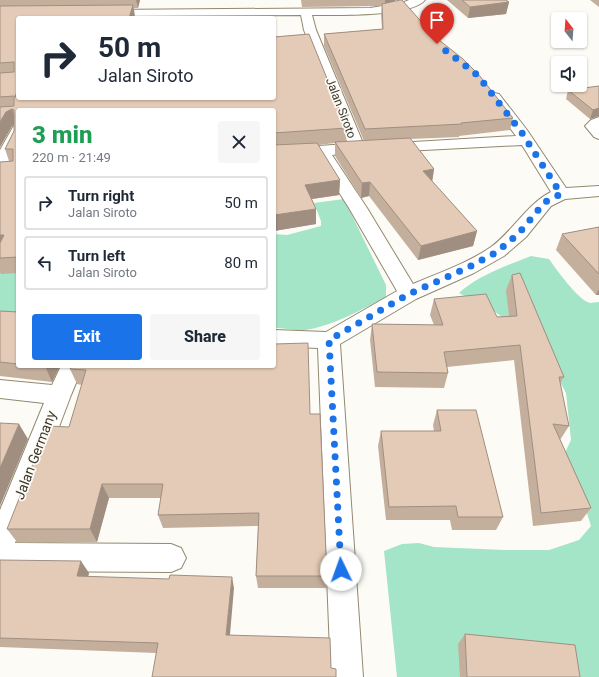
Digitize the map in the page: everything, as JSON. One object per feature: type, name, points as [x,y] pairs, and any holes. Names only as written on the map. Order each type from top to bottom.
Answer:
[{"type":"street","points":[[94,13],[370,11],[404,6],[419,0]]},
{"type":"street","points":[[404,6],[414,16]]},
{"type":"street","name":"Jalan Siroto","points":[[276,154],[357,148],[310,30],[306,12]]},
{"type":"street","points":[[486,86],[515,123],[561,194]]},
{"type":"street","points":[[599,122],[593,126],[599,134]]},
{"type":"street","points":[[0,166],[16,134]]},
{"type":"street","points":[[357,148],[526,140]]},
{"type":"street","points":[[321,150],[358,208],[409,294]]},
{"type":"street","points":[[0,171],[16,170]]},
{"type":"street","points":[[276,338],[329,340],[409,294],[467,268],[497,252],[519,233],[545,202],[561,194],[599,191]]},
{"type":"street","points":[[329,340],[347,677]]},
{"type":"street","name":"Jalan Germany","points":[[0,545],[71,368]]},
{"type":"street","points":[[0,389],[59,395]]},
{"type":"street","points":[[0,557],[171,558]]},
{"type":"green space","points":[[344,199],[386,285],[386,297],[346,317],[315,328],[305,330],[276,328],[276,234],[287,235],[321,226],[321,221],[314,203]]},
{"type":"green space","points":[[16,252],[16,322],[0,318],[0,256]]},
{"type":"green space","points":[[531,256],[549,259],[568,284],[585,301],[590,303],[599,302],[599,677],[397,677],[384,551],[402,544],[419,543],[434,547],[549,550],[579,540],[591,526],[585,507],[563,457],[571,440],[566,393],[557,376],[508,321],[492,310],[459,293],[484,276]]},
{"type":"building","points":[[402,0],[434,36],[463,59],[479,75],[513,118],[461,123],[462,124],[365,129],[324,34],[383,29],[382,4]]},
{"type":"building","points":[[462,0],[506,0],[509,2],[470,7]]},
{"type":"building","points":[[133,5],[130,16],[16,16],[16,100],[276,100],[276,37],[309,34],[347,128],[276,133],[276,108],[16,108],[16,257],[0,258],[0,243],[4,235],[0,235],[0,162],[13,161],[13,149],[5,149],[14,131],[14,110],[12,109],[6,112],[0,122],[0,107],[14,106],[14,96],[0,97],[0,73],[14,72],[14,62],[0,63],[0,6]]},
{"type":"building","points":[[599,86],[599,108],[593,110],[570,92],[587,92],[587,88]]},
{"type":"building","points":[[410,138],[434,169],[423,171],[477,231],[421,246],[370,182],[362,183],[335,142]]},
{"type":"building","points":[[317,143],[340,180],[305,185],[316,209],[276,215],[276,145]]},
{"type":"building","points":[[599,227],[599,274],[562,234]]},
{"type":"building","points":[[520,273],[564,377],[559,377],[569,426],[553,424],[591,508],[541,513],[520,345],[444,352],[448,373],[377,372],[372,324],[443,325],[434,299],[486,294],[497,317],[517,316],[512,275]]},
{"type":"building","points":[[0,311],[16,312],[16,364],[0,362]]},
{"type":"building","points":[[308,343],[310,414],[320,414],[327,576],[256,576],[259,513],[158,515],[163,484],[102,484],[90,529],[7,529],[48,426],[69,427],[86,370],[70,369],[71,368],[276,368],[276,344]]},
{"type":"building","points":[[437,410],[476,410],[503,517],[458,517],[456,506],[389,507],[381,431],[441,431]]},
{"type":"building","points":[[0,423],[19,424],[0,468]]},
{"type":"building","points":[[0,560],[81,561],[77,576],[169,579],[170,575],[232,577],[226,635],[330,638],[331,668],[336,669],[336,677],[152,677],[158,643],[0,638]]},
{"type":"building","points":[[465,634],[575,645],[580,677],[467,677]]},
{"type":"route","points":[[341,570],[329,340],[356,323],[409,294],[467,268],[497,252],[519,233],[545,202],[561,194],[522,133],[482,81],[475,73],[445,52],[437,44]]}]
